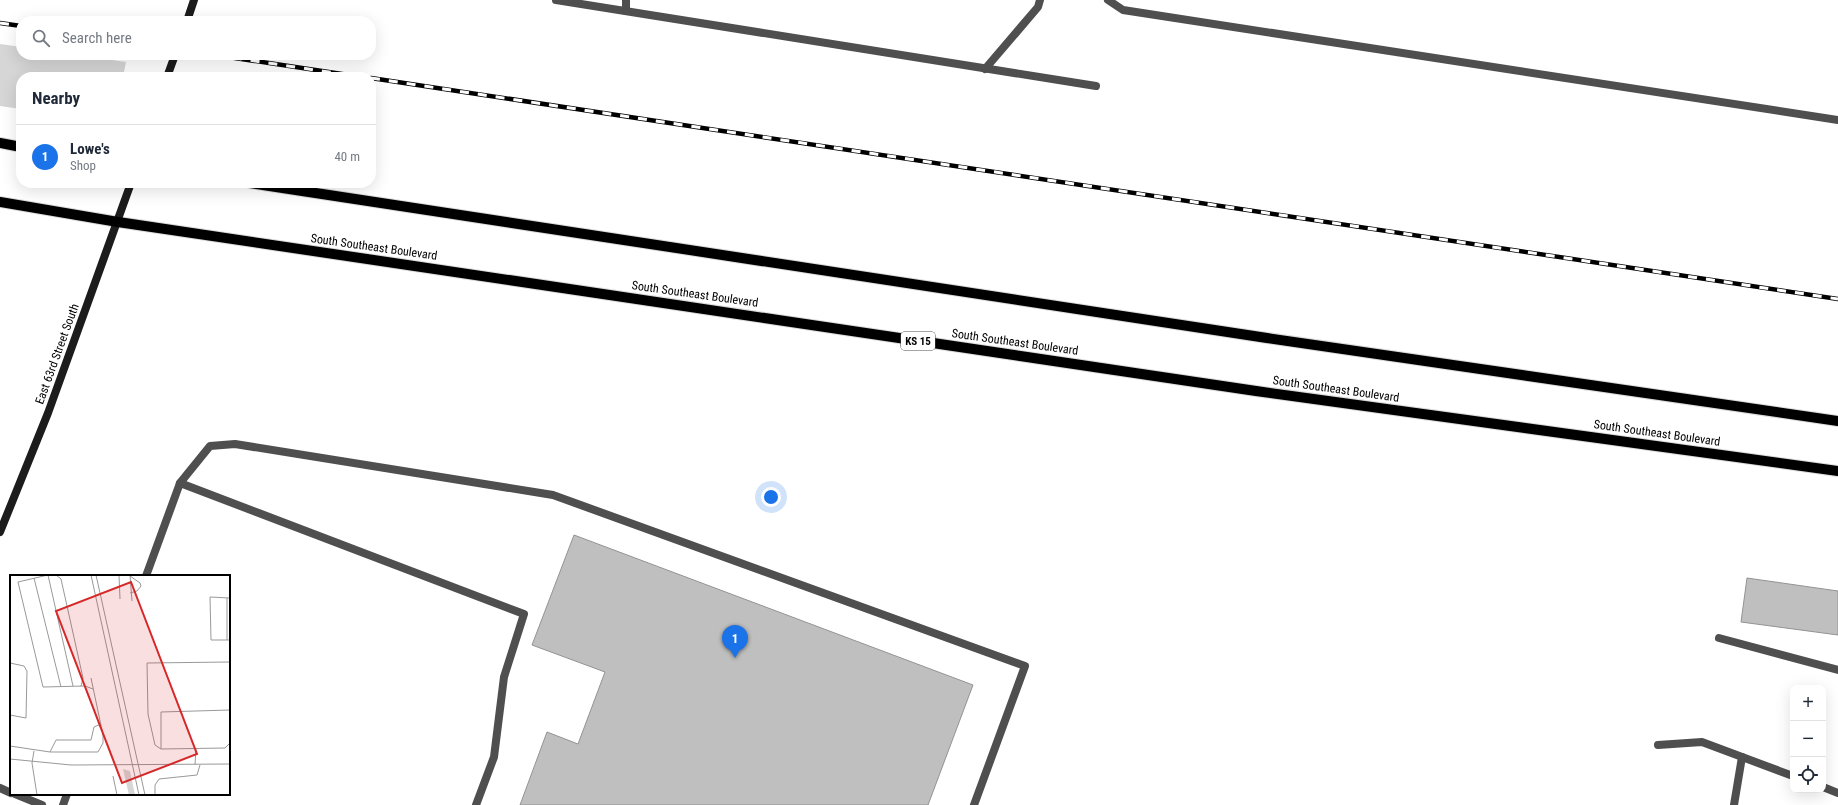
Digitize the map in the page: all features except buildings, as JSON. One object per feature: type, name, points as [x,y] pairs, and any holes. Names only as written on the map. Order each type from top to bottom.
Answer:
[{"type":"main road","points":[[189,16],[194,0]]},
{"type":"main road","points":[[169,72],[173,60]]},
{"type":"main road","points":[[0,144],[16,146]]},
{"type":"main road","name":"East 63rd Street South","points":[[0,532],[48,413],[129,188]]},
{"type":"main road","points":[[283,188],[1267,338],[1838,421]]},
{"type":"main road","name":"South Southeast Boulevard","points":[[0,202],[118,222],[1256,391],[1838,471]]},
{"type":"street","points":[[556,0],[1096,86]]},
{"type":"street","points":[[626,0],[626,11]]},
{"type":"street","points":[[985,69],[1038,7],[1040,0]]},
{"type":"street","points":[[1108,0],[1123,10],[1838,120]]},
{"type":"street","points":[[146,575],[180,483],[210,446],[235,444],[553,495],[1025,666],[974,805]]},
{"type":"street","points":[[180,483],[524,614],[504,677],[494,757],[476,805]]},
{"type":"street","points":[[1719,638],[1838,670]]},
{"type":"street","points":[[1658,745],[1702,742],[1790,775]]},
{"type":"street","points":[[1734,805],[1742,757]]},
{"type":"street","points":[[0,788],[10,792]]},
{"type":"street","points":[[1826,788],[1838,793]]},
{"type":"street","points":[[17,795],[42,805]]},
{"type":"street","points":[[63,805],[67,795]]},
{"type":"shaded area","points":[[0,44],[16,46],[16,60],[112,60],[126,62],[124,72],[16,72],[16,108],[0,106]]},
{"type":"railway","points":[[0,23],[16,25]]},
{"type":"railway","points":[[248,60],[329,72]]},
{"type":"railway","points":[[376,79],[1838,299]]},
{"type":"place","name":"Lowe's","points":[[735,658]]}]
